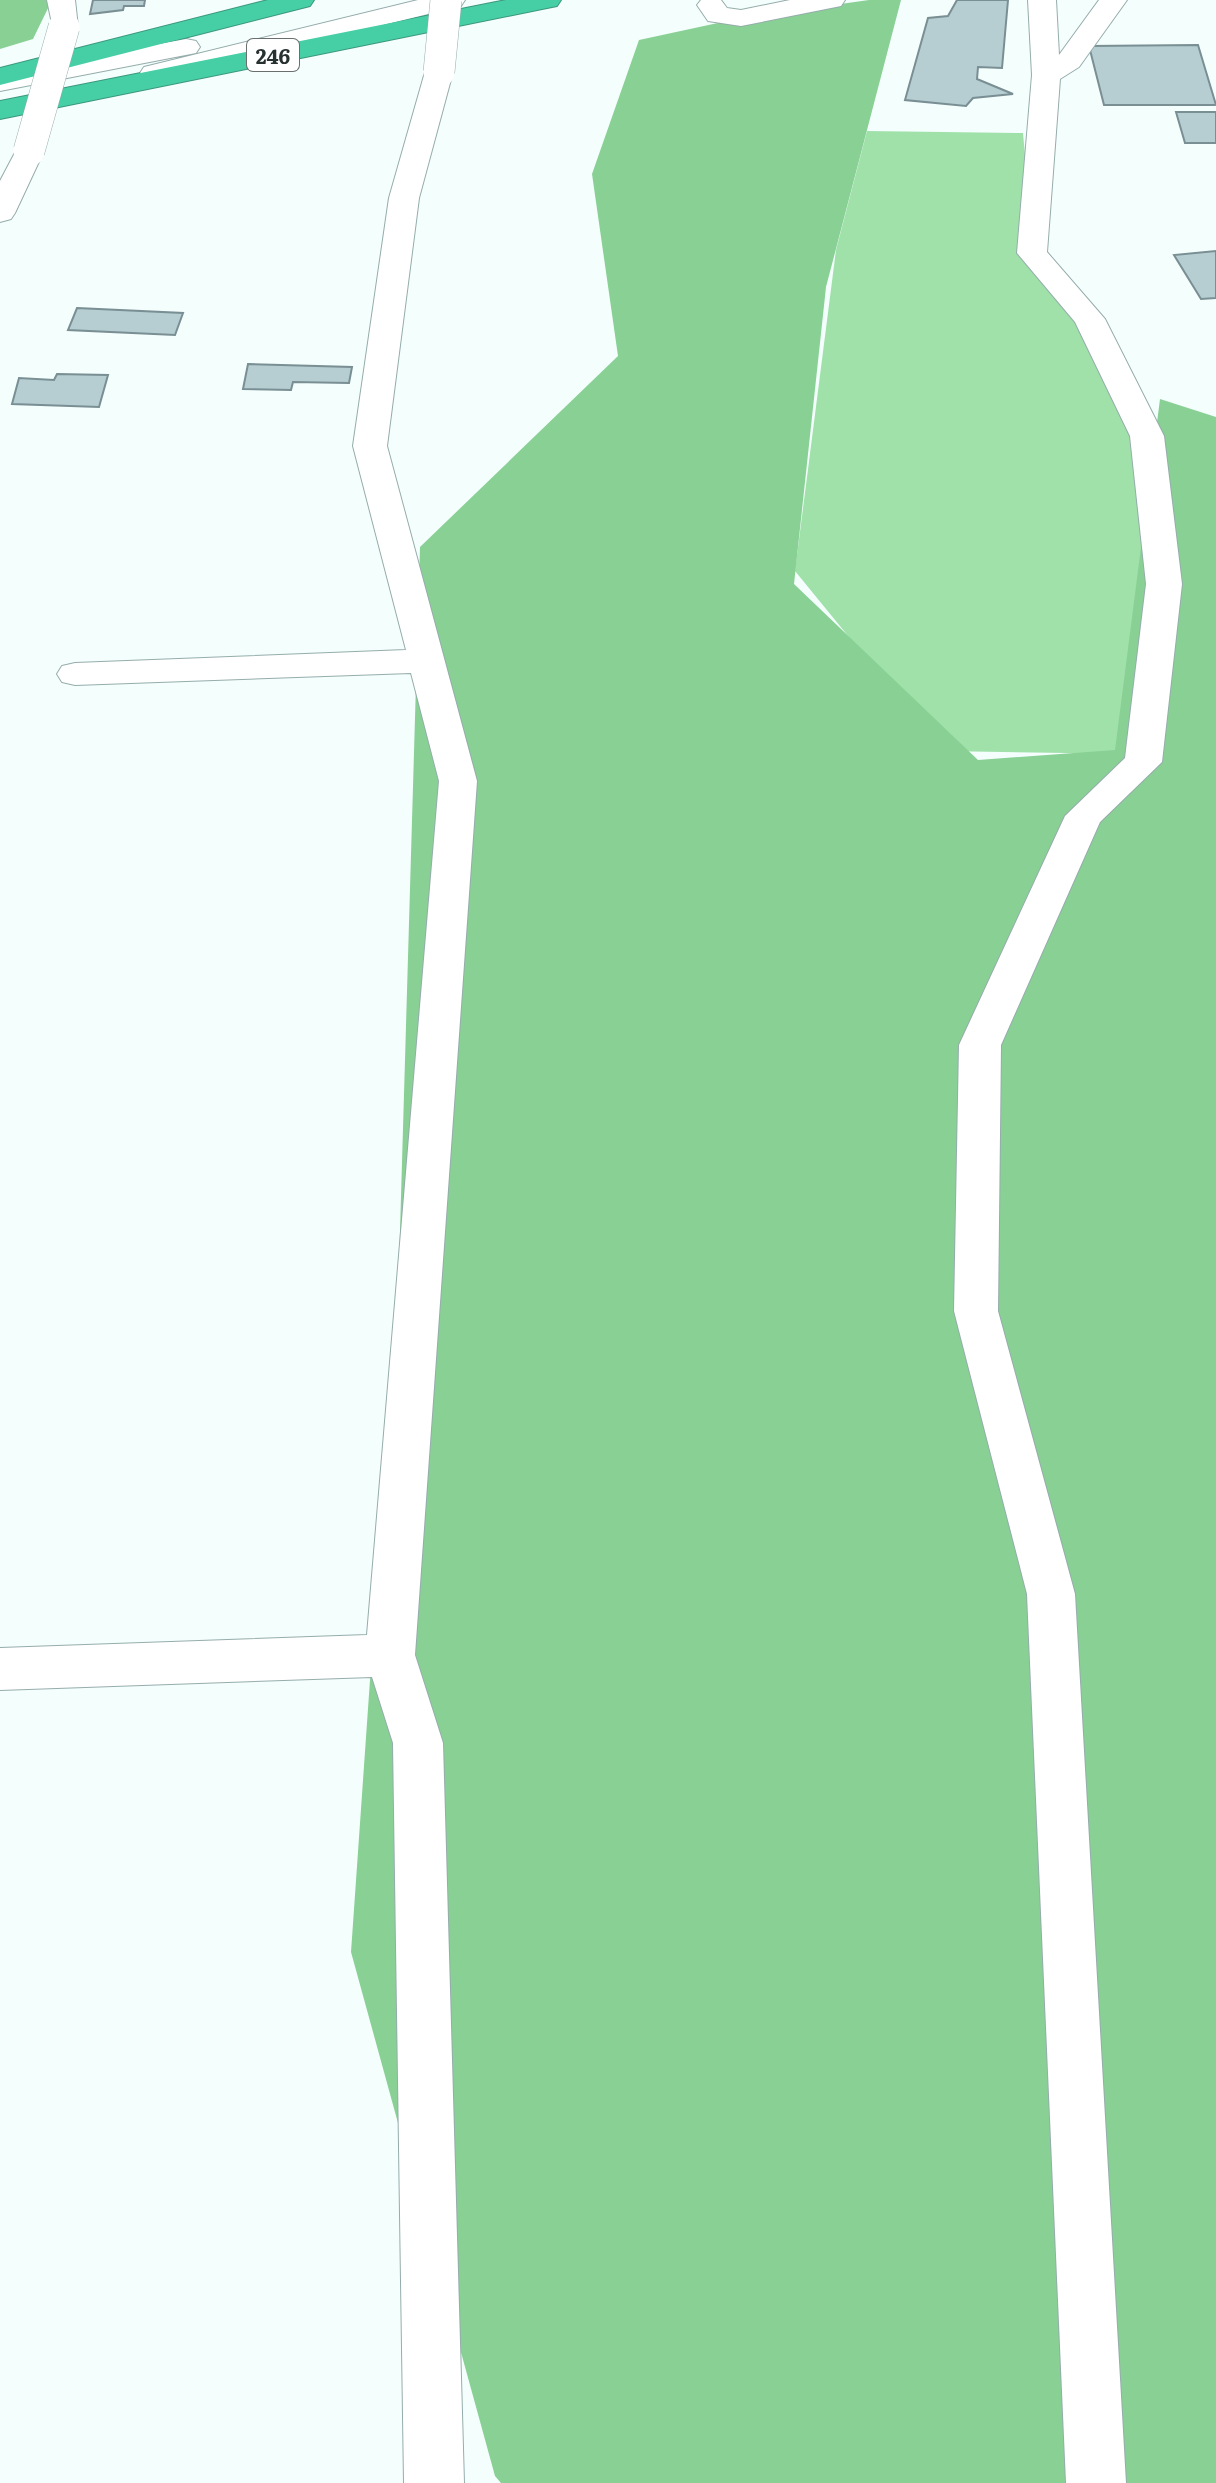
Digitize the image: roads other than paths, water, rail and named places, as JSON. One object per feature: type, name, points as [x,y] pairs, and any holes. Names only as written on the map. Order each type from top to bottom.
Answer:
[{"type":"highway","name":"246","points":[[0,80],[300,0]]},
{"type":"highway","name":"246","points":[[0,110],[547,0]]},
{"type":"street","points":[[0,80],[428,0]]},
{"type":"street","points":[[0,110],[449,0],[439,72],[404,198],[370,446],[458,781],[390,1655],[418,1743],[434,2483]]},
{"type":"street","points":[[711,5],[718,15],[741,18],[831,0]]},
{"type":"street","points":[[1042,0],[1046,75],[1032,253],[1089,319],[1147,436],[1164,584],[1143,762],[1084,816],[980,1045],[976,1311],[1051,1594],[1096,2483]]},
{"type":"street","points":[[1046,75],[1069,61],[1113,0]]},
{"type":"street","points":[[0,213],[29,151],[62,14]]},
{"type":"street","points":[[75,674],[424,661]]},
{"type":"street","points":[[0,1669],[390,1655]]}]
